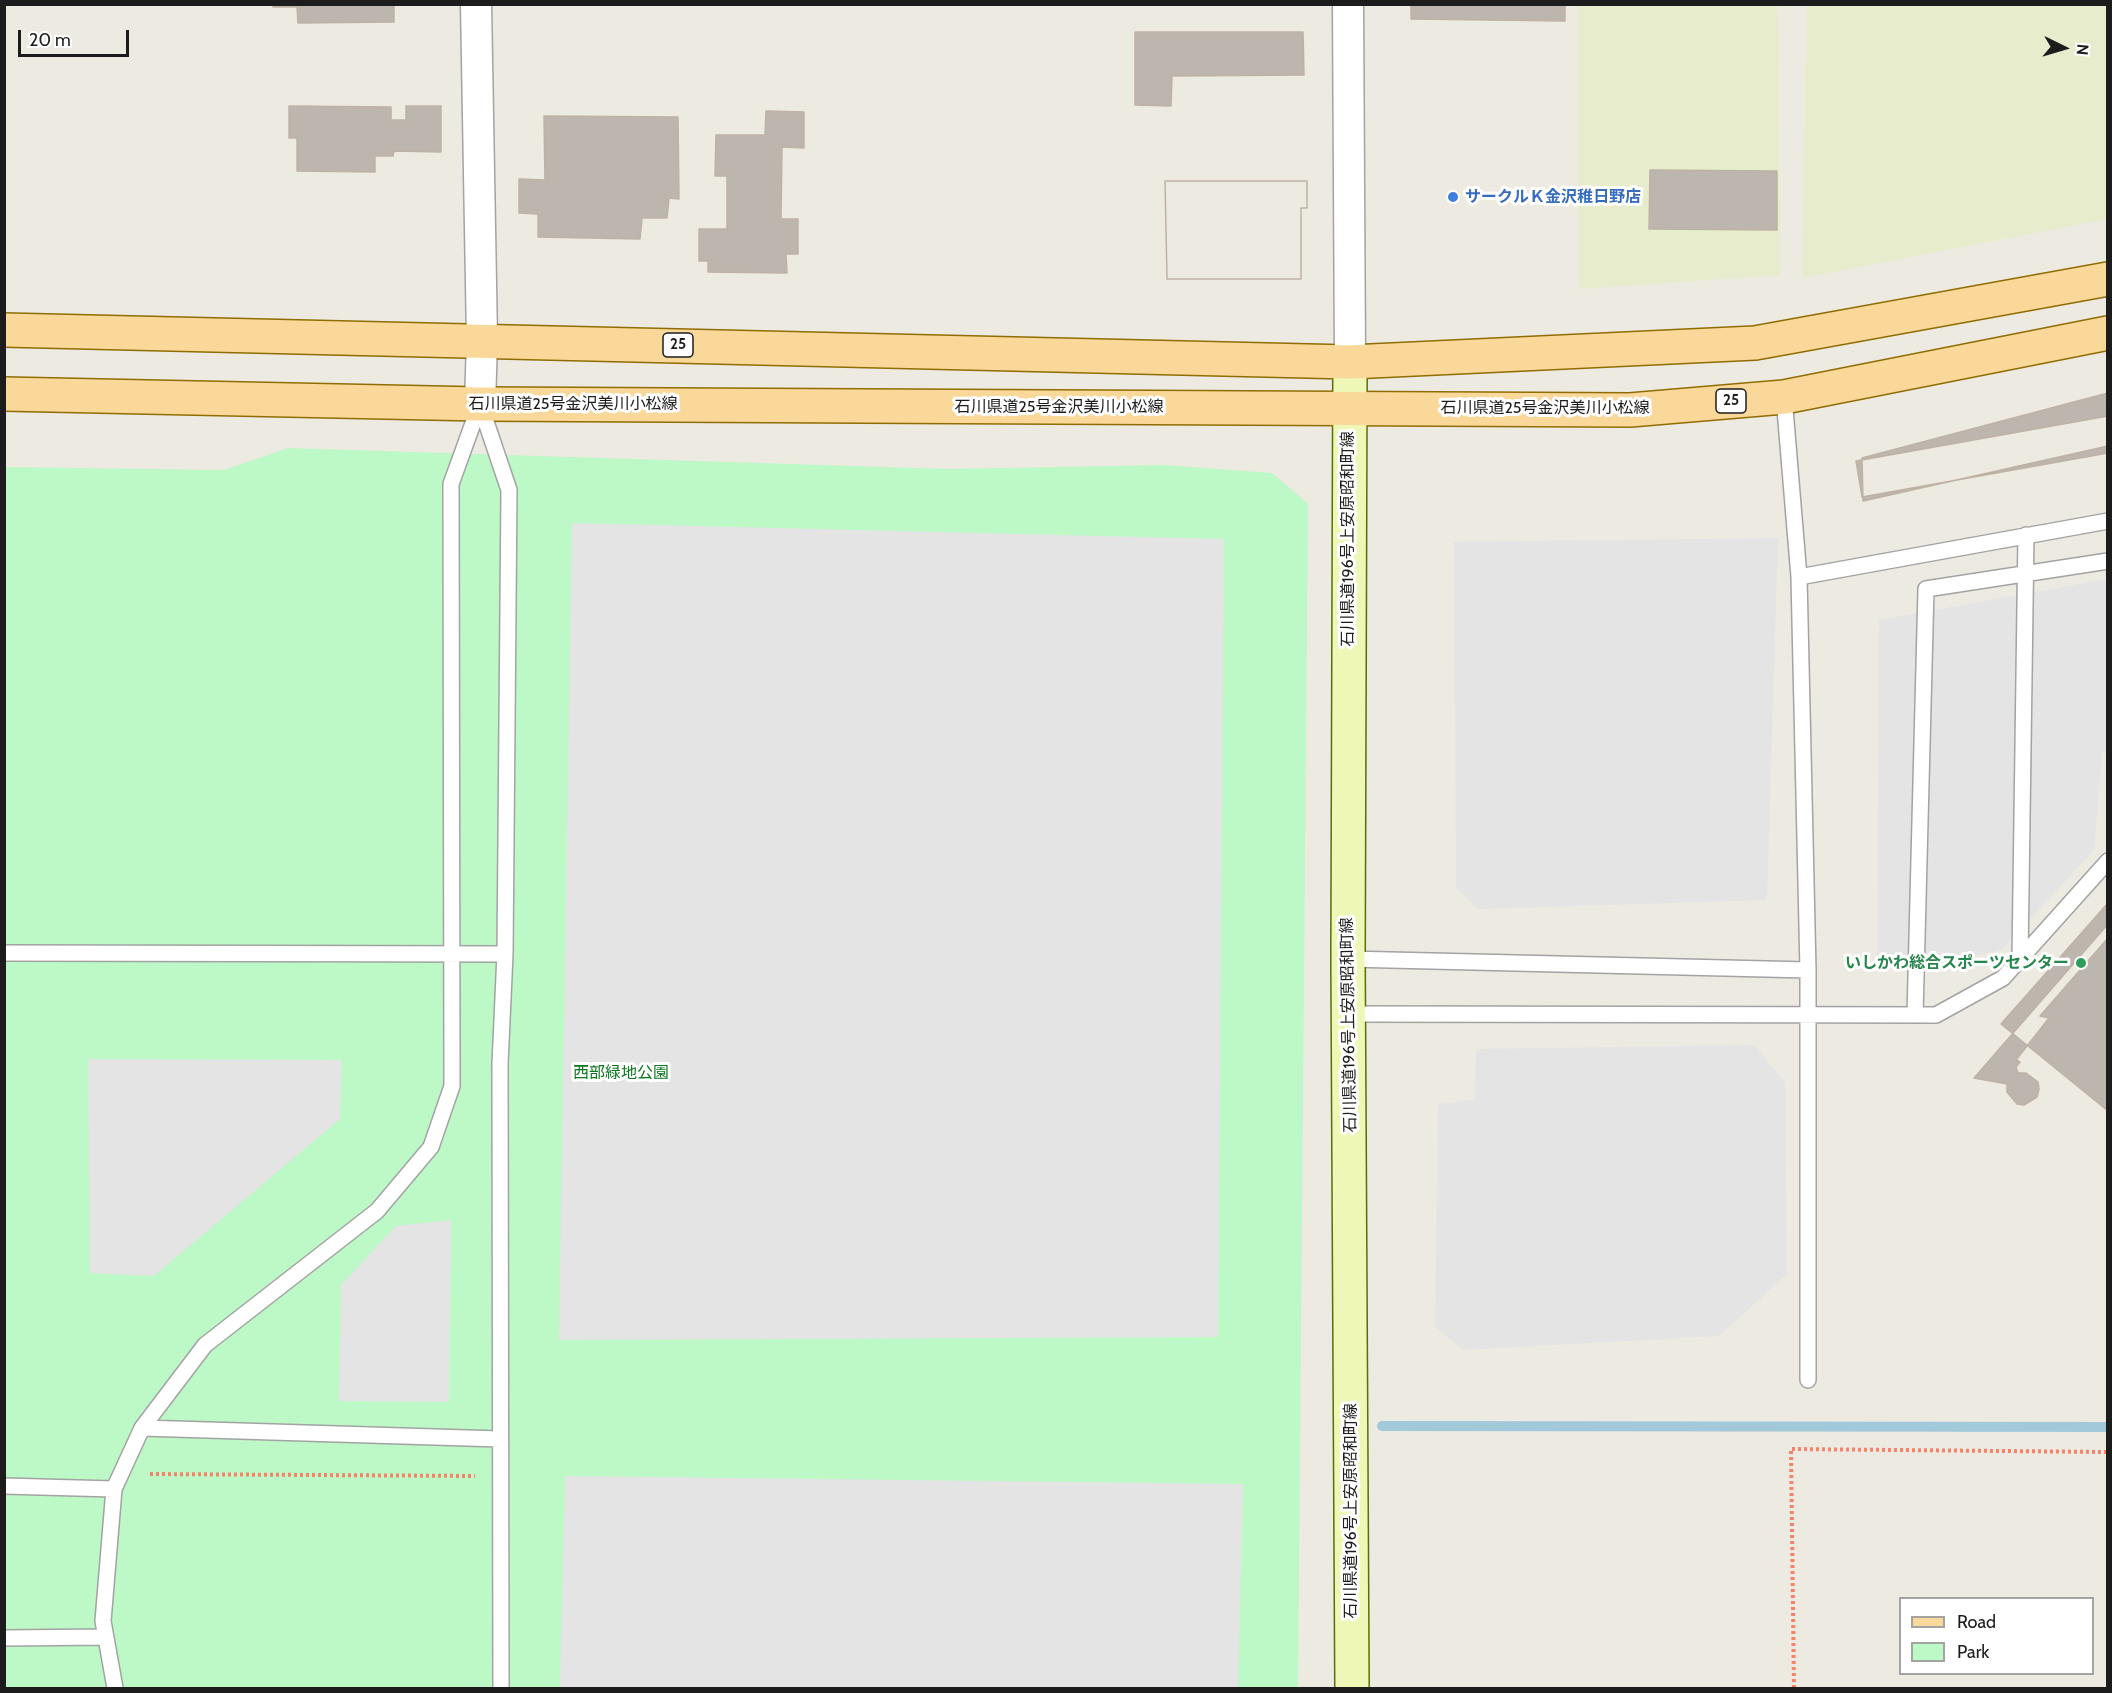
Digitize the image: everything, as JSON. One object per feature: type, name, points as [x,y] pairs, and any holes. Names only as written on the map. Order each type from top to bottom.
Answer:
[{"type":"main road","name":"25","points":[[4,330],[1350,362],[1755,343],[2108,279]]},
{"type":"main road","name":"石川県道25号金沢美川小松線","points":[[4,394],[480,404],[1630,410],[1784,397],[2108,333]]},
{"type":"main road","name":"石川県道196号上安原昭和町線","points":[[1350,362],[1348,408],[1348,959],[1352,1689]]},
{"type":"street","points":[[476,4],[482,340],[480,404]]},
{"type":"street","points":[[1348,4],[1350,362]]},
{"type":"lane","points":[[1784,397],[1799,577],[1808,970],[1808,1380]]},
{"type":"lane","points":[[480,404],[509,490],[505,954],[500,1064],[501,1689]]},
{"type":"lane","points":[[115,1689],[103,1621],[114,1489],[142,1428],[205,1345],[377,1211],[431,1147],[452,1086],[451,484],[480,404]]},
{"type":"lane","points":[[1799,577],[2108,521]]},
{"type":"lane","points":[[2020,959],[2026,535]]},
{"type":"lane","points":[[1915,1015],[1926,589],[2108,561]]},
{"type":"lane","points":[[1349,1014],[1936,1015],[2003,978],[2108,861]]},
{"type":"lane","points":[[4,953],[505,954]]},
{"type":"lane","points":[[1348,959],[1808,970]]},
{"type":"lane","points":[[142,1428],[500,1439]]},
{"type":"lane","points":[[4,1486],[114,1489]]},
{"type":"lane","points":[[4,1638],[106,1637]]},
{"type":"path","points":[[1794,1689],[1791,1449],[2108,1452]]},
{"type":"path","points":[[121,1474],[500,1476]]},
{"type":"green space","points":[[1577,5],[1778,5],[1780,275],[1579,289]]},
{"type":"green space","points":[[1807,5],[2107,5],[2107,219],[1802,278]]},
{"type":"green space","name":"西部緑地公園","points":[[288,448],[947,469],[1164,465],[1272,473],[1308,504],[1298,1688],[5,1688],[4,467],[224,470]]},
{"type":"shaded area","points":[[572,523],[1224,539],[1218,1337],[559,1340]]},
{"type":"shaded area","points":[[1778,538],[1767,900],[1478,909],[1456,888],[1454,542]]},
{"type":"shaded area","points":[[2107,579],[2108,752],[2102,752],[2094,850],[2001,950],[1940,964],[1877,965],[1879,620]]},
{"type":"shaded area","points":[[1754,1045],[1785,1082],[1787,1274],[1719,1336],[1463,1350],[1435,1327],[1438,1104],[1475,1100],[1476,1049]]},
{"type":"shaded area","points":[[88,1059],[342,1060],[340,1119],[154,1276],[90,1273]]},
{"type":"shaded area","points":[[451,1220],[449,1402],[339,1401],[341,1285],[396,1226]]},
{"type":"shaded area","points":[[565,1476],[1243,1484],[1238,1688],[560,1688]]},
{"type":"building","points":[[273,4],[394,4],[394,22],[298,23],[297,7],[273,7]]},
{"type":"building","points":[[1411,4],[1565,4],[1565,21],[1411,19]]},
{"type":"building","points":[[1135,32],[1303,32],[1304,75],[1172,76],[1171,106],[1135,105]]},
{"type":"building","points":[[289,106],[391,107],[391,120],[406,120],[406,106],[441,106],[441,152],[394,151],[393,156],[375,156],[375,172],[297,171],[297,138],[289,138]]},
{"type":"building","points":[[766,111],[804,112],[804,148],[782,147],[781,219],[798,219],[798,254],[786,254],[787,273],[708,272],[708,261],[699,261],[699,229],[727,229],[727,176],[715,176],[716,135],[765,135]]},
{"type":"building","points":[[544,116],[678,117],[679,199],[669,198],[667,218],[642,218],[640,239],[538,237],[538,214],[519,213],[519,179],[545,180]]},
{"type":"building","points":[[1650,170],[1777,171],[1777,230],[1649,229]]},
{"type":"building","points":[[1165,181],[1307,181],[1307,208],[1301,208],[1301,279],[1167,279]]},
{"type":"building","points":[[1165,181],[1307,181],[1307,208],[1301,208],[1301,279],[1167,279]]},
{"type":"building","points":[[2108,393],[2108,446],[1863,501],[1862,458]]},
{"type":"building","points":[[2108,416],[2108,453],[1862,497],[1856,461]]},
{"type":"building","name":"いしかわ総合スポーツセンター","points":[[2108,903],[2108,1111],[2001,1024]]},
{"type":"building","points":[[2108,924],[2108,938],[2040,1016],[2049,1018],[2016,1060],[2020,1062],[2016,1067],[2018,1073],[2026,1073],[2038,1082],[2037,1097],[2024,1105],[2017,1104],[2007,1092],[2007,1084],[1974,1078]]},
{"type":"waterway","points":[[1382,1426],[2108,1427]]},
{"type":"place","name":"サークルＫ金沢稚日野店","points":[[1453,197]]},
{"type":"place","name":"いしかわ総合スポーツセンター","points":[[2081,963]]}]
